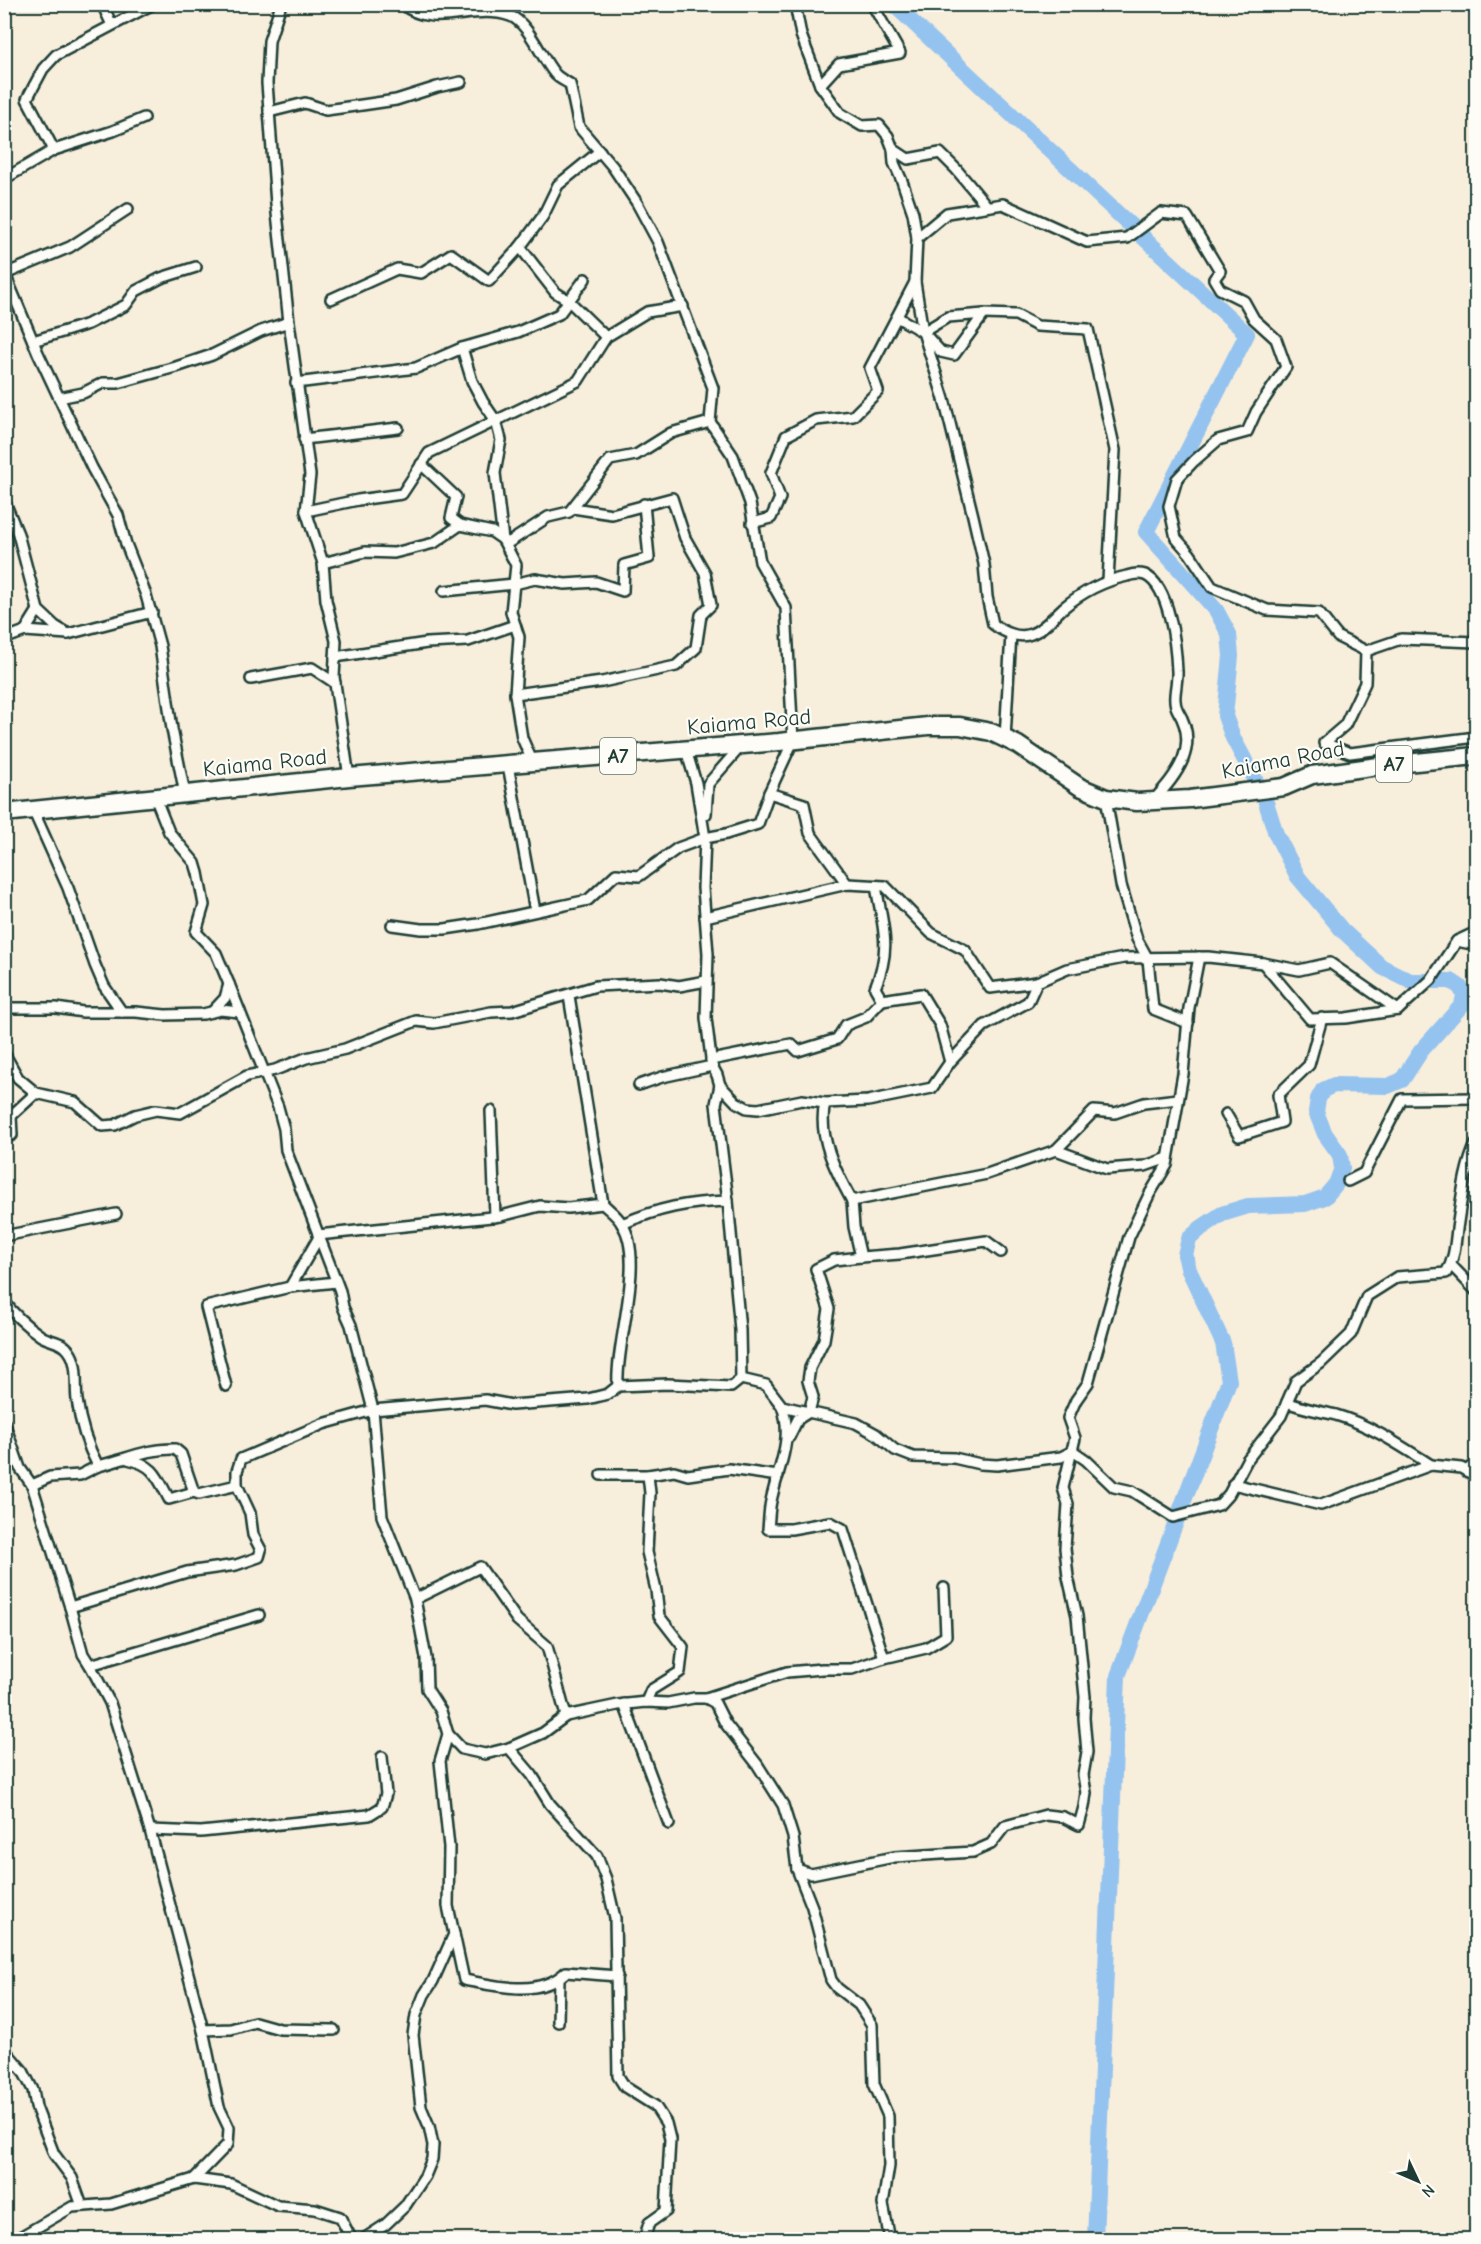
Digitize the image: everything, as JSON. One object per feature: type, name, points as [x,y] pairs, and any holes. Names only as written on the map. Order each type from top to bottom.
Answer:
[{"type":"highway","name":"Kaiama Road","points":[[4,813],[349,777],[742,746],[928,726],[978,729],[1005,738],[1065,779],[1106,798],[1152,802],[1284,787],[1312,775],[1476,756]]},
{"type":"street","points":[[102,4],[112,25]]},
{"type":"street","points":[[54,150],[27,99],[43,69],[56,55],[153,4]]},
{"type":"street","points":[[281,4],[269,40],[267,83],[276,204],[310,475],[306,511],[323,563],[326,600],[336,641],[334,683],[349,777]]},
{"type":"street","points":[[392,925],[421,929],[446,929],[588,900],[616,874],[639,876],[678,848],[705,838],[758,824],[769,793],[793,741],[786,608],[759,562],[750,502],[733,456],[710,422],[713,388],[658,242],[637,203],[600,151],[579,127],[570,84],[555,75],[530,35],[512,16],[482,10],[436,18],[411,11],[402,4]]},
{"type":"street","points":[[795,4],[806,51],[820,85],[840,113],[862,126],[879,125],[888,136],[893,149],[894,163],[909,202],[917,238],[915,282],[923,332],[944,399],[973,516],[984,564],[987,597],[993,624],[1011,634],[1029,635],[1038,631],[1075,599],[1108,581],[1140,574],[1147,576],[1159,587],[1169,616],[1177,674],[1174,700],[1185,728],[1186,749],[1180,768],[1152,802]]},
{"type":"street","points":[[797,17],[801,4]]},
{"type":"street","points":[[820,85],[839,64],[900,53],[872,4]]},
{"type":"street","points":[[269,112],[305,103],[326,110],[396,100],[461,82]]},
{"type":"street","points":[[4,179],[54,150],[113,131],[144,118]]},
{"type":"street","points":[[893,149],[908,159],[940,153],[986,206]]},
{"type":"street","points":[[331,299],[398,269],[421,273],[451,254],[489,281],[520,247],[543,216],[558,185],[600,151]]},
{"type":"street","points":[[917,238],[947,213],[1003,204],[1088,242],[1127,238],[1161,213],[1187,216],[1220,272],[1214,279],[1220,289],[1244,301],[1254,319],[1276,339],[1286,367],[1256,412],[1247,432],[1218,440],[1177,479],[1169,506],[1176,538],[1191,554],[1212,586],[1267,610],[1319,613],[1338,637],[1366,651],[1401,639],[1476,642]]},
{"type":"street","points":[[128,209],[70,247],[5,273],[59,398],[92,468],[118,515],[126,544],[152,612],[160,646],[172,729],[185,794]]},
{"type":"street","points":[[520,247],[555,292],[568,301],[606,337]]},
{"type":"street","points":[[33,341],[96,321],[126,305],[136,291],[160,278],[196,267]]},
{"type":"street","points":[[297,383],[416,368],[462,348],[518,332],[559,314],[585,279]]},
{"type":"street","points":[[752,523],[771,518],[780,498],[771,473],[786,436],[816,420],[853,416],[878,392],[870,368],[915,282]]},
{"type":"street","points":[[306,511],[402,494],[429,453],[578,381],[606,337],[647,312],[683,306]]},
{"type":"street","points":[[897,317],[923,332],[941,352],[954,355],[984,314]]},
{"type":"street","points":[[923,332],[948,317],[984,314],[1017,315],[1037,326],[1088,329],[1115,450],[1108,581]]},
{"type":"street","points":[[59,398],[83,393],[103,383],[118,383],[176,368],[212,355],[261,331],[289,322]]},
{"type":"street","points":[[462,348],[472,381],[496,421],[501,440],[495,473],[503,540],[516,566],[511,612],[519,637],[515,694],[522,738],[533,763]]},
{"type":"street","points":[[421,465],[456,497],[451,518],[460,525],[492,532],[508,543],[548,517],[569,512],[610,460],[636,455],[671,433],[710,422]]},
{"type":"street","points":[[304,439],[398,428]]},
{"type":"street","points":[[515,694],[602,682],[676,666],[696,648],[700,615],[711,605],[705,573],[685,538],[672,498],[612,514],[573,508]]},
{"type":"street","points":[[4,500],[18,534],[38,610],[69,634]]},
{"type":"street","points":[[444,591],[514,584],[535,579],[565,584],[596,582],[623,591],[624,565],[650,558],[644,504]]},
{"type":"street","points":[[323,563],[365,552],[394,553],[434,543],[460,525]]},
{"type":"street","points":[[25,632],[38,610]]},
{"type":"street","points":[[4,639],[25,632],[69,634],[152,612]]},
{"type":"street","points":[[335,657],[427,643],[468,641],[515,625]]},
{"type":"street","points":[[1005,738],[1011,634]]},
{"type":"street","points":[[1366,651],[1365,682],[1345,725],[1324,743],[1350,753],[1476,737]]},
{"type":"street","points":[[251,679],[312,668],[334,683]]},
{"type":"street","points":[[742,746],[708,784],[703,888],[708,954],[706,1018],[711,1063],[720,1085],[736,1102],[747,1108],[758,1109],[802,1100],[825,1103],[882,1099],[932,1088],[950,1062],[984,1026],[1028,1002],[1037,982]]},
{"type":"street","points":[[686,750],[696,783],[705,838]]},
{"type":"street","points":[[508,765],[535,911]]},
{"type":"street","points":[[769,793],[804,804],[810,833],[847,884]]},
{"type":"street","points":[[155,797],[169,832],[195,863],[202,885],[204,905],[196,932],[216,953],[229,984],[281,1118],[286,1150],[336,1282],[346,1319],[351,1325],[373,1410],[382,1516],[415,1599],[426,1658],[427,1689],[441,1711],[448,1734],[462,1749],[484,1754],[509,1749],[543,1733],[566,1716],[624,1704],[668,1703],[706,1698],[787,1672],[822,1669],[852,1670],[884,1658],[926,1648],[946,1636],[944,1588]]},
{"type":"street","points":[[1106,798],[1121,885],[1137,939],[1148,959],[1153,1009],[1188,1023]]},
{"type":"street","points":[[33,810],[68,888],[94,965],[104,986],[122,1011]]},
{"type":"street","points":[[705,916],[847,884],[885,886],[931,933],[965,950],[990,988],[1037,982],[1067,969],[1124,958],[1199,957],[1263,963],[1299,970],[1330,963],[1398,1010]]},
{"type":"street","points":[[876,886],[886,944],[882,970],[874,988],[882,1000]]},
{"type":"street","points":[[1263,963],[1310,1019],[1346,1018],[1398,1010],[1431,980],[1457,941],[1476,932]]},
{"type":"street","points":[[1457,941],[1476,945]]},
{"type":"street","points":[[797,1869],[812,1874],[894,1857],[973,1852],[991,1844],[1005,1826],[1046,1815],[1064,1817],[1079,1825],[1086,1793],[1083,1775],[1087,1738],[1077,1616],[1068,1577],[1065,1548],[1068,1504],[1063,1488],[1075,1438],[1068,1418],[1076,1400],[1088,1383],[1129,1237],[1149,1195],[1167,1165],[1199,957]]},
{"type":"street","points":[[4,1053],[18,1077],[36,1093],[75,1102],[102,1126],[116,1125],[135,1115],[156,1110],[180,1113],[247,1076],[345,1049],[416,1021],[434,1023],[491,1012],[512,1011],[569,996],[596,986],[660,983],[679,986],[706,981]]},
{"type":"street","points":[[212,1012],[225,998],[229,984]]},
{"type":"street","points":[[639,1085],[711,1063],[791,1044],[798,1051],[837,1039],[846,1025],[866,1017],[882,1000],[921,994],[940,1025],[950,1062]]},
{"type":"street","points":[[569,996],[603,1204],[622,1224],[630,1245],[630,1292],[617,1371],[618,1386]]},
{"type":"street","points":[[4,1008],[56,1008],[83,1012],[122,1011],[184,1015],[220,1010],[240,1012]]},
{"type":"street","points":[[1226,1114],[1239,1136],[1282,1122],[1278,1095],[1309,1065],[1322,1018]]},
{"type":"street","points":[[720,1085],[716,1104],[740,1329],[741,1379]]},
{"type":"street","points":[[4,1139],[12,1135],[11,1116],[36,1093]]},
{"type":"street","points":[[1348,1180],[1364,1173],[1402,1099],[1476,1098]]},
{"type":"street","points":[[852,1201],[987,1174],[1056,1150],[1094,1111],[1115,1113],[1144,1103],[1178,1099]]},
{"type":"street","points":[[825,1103],[821,1119],[840,1180],[852,1201],[854,1227],[861,1257]]},
{"type":"street","points":[[491,1111],[495,1217]]},
{"type":"street","points":[[1073,1451],[1114,1486],[1132,1491],[1173,1517],[1219,1504],[1228,1494],[1247,1460],[1281,1416],[1296,1381],[1321,1363],[1351,1334],[1367,1296],[1396,1277],[1446,1272],[1451,1265],[1471,1156],[1476,1144]]},
{"type":"street","points":[[1056,1150],[1107,1169],[1145,1167],[1168,1158]]},
{"type":"street","points":[[622,1224],[648,1213],[694,1202],[728,1201]]},
{"type":"street","points":[[319,1236],[495,1217],[540,1206],[568,1208],[603,1204]]},
{"type":"street","points":[[4,1236],[116,1214]]},
{"type":"street","points":[[290,1287],[319,1236]]},
{"type":"street","points":[[884,1658],[843,1529],[830,1522],[791,1529],[768,1529],[771,1502],[788,1440],[798,1419],[809,1412],[813,1397],[808,1381],[810,1368],[824,1340],[829,1309],[816,1269],[834,1260],[900,1254],[986,1241],[1001,1252]]},
{"type":"street","points":[[1451,1265],[1476,1291]]},
{"type":"street","points":[[226,1386],[206,1307],[290,1287],[336,1282]]},
{"type":"street","points":[[4,1301],[35,1331],[61,1343],[69,1350],[75,1363],[77,1402],[98,1466]]},
{"type":"street","points":[[70,1607],[187,1572],[236,1565],[259,1557],[261,1550],[253,1535],[250,1513],[237,1485],[237,1471],[241,1459],[323,1424],[373,1410],[485,1400],[512,1405],[588,1399],[608,1394],[618,1386],[668,1384],[731,1387],[741,1379]]},
{"type":"street","points":[[741,1379],[766,1385],[782,1406],[787,1419],[788,1440]]},
{"type":"street","points":[[1287,1402],[1359,1424],[1431,1465],[1461,1468],[1476,1476]]},
{"type":"street","points":[[782,1406],[856,1423],[876,1434],[898,1452],[913,1457],[954,1458],[980,1464],[998,1465],[1061,1458],[1073,1451]]},
{"type":"street","points":[[4,1422],[20,1468],[32,1485],[83,1654],[110,1703],[150,1830],[203,2030],[219,2107],[229,2128],[228,2144],[194,2179]]},
{"type":"street","points":[[32,1485],[50,1477],[80,1475],[98,1466],[128,1459],[147,1451],[176,1449],[181,1454],[194,1492]]},
{"type":"street","points":[[128,1459],[144,1463],[152,1469],[169,1499],[194,1492],[199,1494],[237,1485]]},
{"type":"street","points":[[1466,1471],[1476,1463]]},
{"type":"street","points":[[1233,1484],[1321,1505],[1431,1465]]},
{"type":"street","points":[[601,1475],[648,1475],[674,1471],[688,1475],[729,1469],[778,1476]]},
{"type":"street","points":[[646,1702],[651,1690],[680,1672],[683,1647],[659,1616],[656,1590],[647,1552],[650,1493],[648,1475]]},
{"type":"street","points":[[415,1599],[480,1567],[517,1620],[547,1646],[566,1716]]},
{"type":"street","points":[[90,1665],[259,1615]]},
{"type":"street","points":[[706,1698],[715,1703],[725,1723],[757,1764],[783,1805],[793,1837],[797,1869],[812,1907],[831,1980],[837,1988],[859,2005],[872,2025],[874,2084],[888,2116],[889,2166],[884,2211],[890,2240]]},
{"type":"street","points":[[624,1704],[669,1824]]},
{"type":"street","points":[[448,1734],[440,1761],[448,1847],[448,1906],[464,1980],[523,1988],[548,1984],[559,1979],[566,1972],[617,1976]]},
{"type":"street","points":[[509,1749],[532,1775],[550,1804],[597,1856],[606,1879],[615,1918],[618,2076],[625,2087],[655,2106],[666,2123],[670,2139],[666,2211],[649,2223],[644,2240]]},
{"type":"street","points":[[150,1830],[201,1832],[369,1815],[382,1807],[386,1794],[382,1757]]},
{"type":"street","points":[[362,2240],[385,2225],[405,2206],[432,2159],[433,2145],[429,2126],[421,2107],[413,2035],[416,2015],[424,1995],[433,1981],[454,1934]]},
{"type":"street","points":[[558,2022],[559,1979]]},
{"type":"street","points":[[203,2030],[231,2029],[255,2022],[280,2028],[334,2031]]},
{"type":"street","points":[[4,2049],[23,2072],[33,2090],[36,2107],[54,2154],[72,2178],[82,2206]]},
{"type":"street","points":[[15,2240],[72,2207],[111,2204],[194,2179],[231,2184],[278,2206],[315,2209],[340,2217],[352,2240]]},
{"type":"waterway","points":[[893,4],[1247,334],[1146,532],[1216,610],[1229,634],[1231,656],[1225,716],[1233,738],[1264,796],[1276,834],[1298,877],[1342,930],[1382,967],[1410,981],[1451,981],[1460,987],[1464,995],[1462,1005],[1421,1051],[1402,1080],[1388,1086],[1334,1085],[1323,1090],[1318,1099],[1316,1112],[1325,1134],[1340,1155],[1342,1168],[1336,1184],[1325,1197],[1305,1204],[1248,1206],[1222,1214],[1189,1239],[1185,1255],[1189,1270],[1223,1343],[1229,1381],[1118,1676],[1095,2240]]}]
